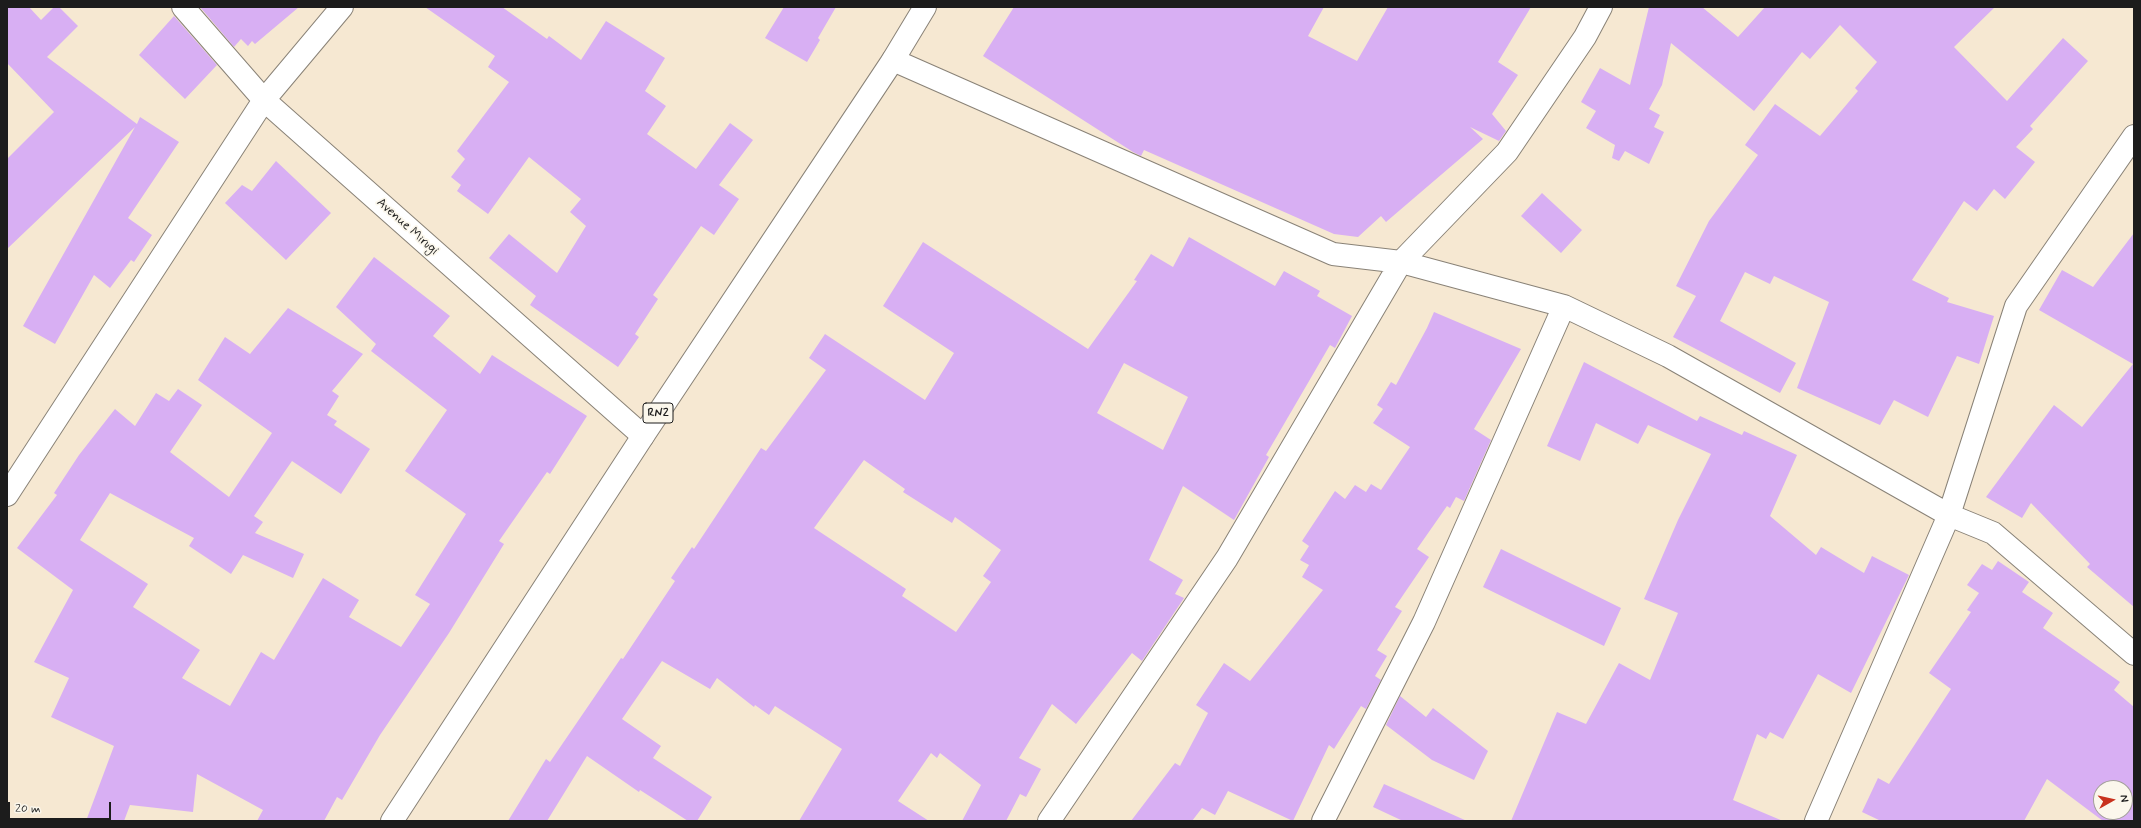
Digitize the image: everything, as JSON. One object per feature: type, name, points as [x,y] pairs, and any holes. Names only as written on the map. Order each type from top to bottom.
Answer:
[{"type":"main road","name":"Avenue Mirugi","points":[[183,7],[264,100],[643,436]]},
{"type":"main road","points":[[7,495],[264,100],[342,7]]},
{"type":"main road","name":"RN2","points":[[392,821],[643,436],[893,60],[925,7]]},
{"type":"main road","points":[[1049,821],[1227,558],[1401,262],[1507,152],[1585,37],[1601,7]]},
{"type":"main road","points":[[893,60],[1334,254],[1401,262],[1564,306],[1668,356],[1949,515],[1993,533],[2134,654]]},
{"type":"main road","points":[[1816,821],[1949,515],[2016,306],[2134,136]]},
{"type":"main road","points":[[1323,821],[1424,622],[1564,306]]},
{"type":"building","points":[[7,7],[29,7],[41,20],[54,7],[59,7],[78,26],[47,57],[137,124],[140,117],[179,142],[128,218],[152,235],[134,262],[131,260],[110,288],[94,275],[55,344],[23,326],[135,127],[7,249],[7,159],[54,112],[7,63]]},
{"type":"building","points":[[200,7],[299,7],[255,44],[252,41],[248,46],[241,39],[234,47]]},
{"type":"building","points":[[425,7],[502,7],[547,39],[549,36],[581,60],[606,21],[665,58],[645,91],[666,106],[647,134],[696,169],[730,123],[753,140],[719,185],[739,199],[714,235],[701,226],[653,295],[658,299],[635,334],[639,337],[618,367],[530,305],[536,296],[489,258],[509,234],[557,273],[586,226],[570,212],[581,199],[529,157],[488,214],[457,191],[461,185],[451,177],[465,159],[457,151],[509,82],[488,67],[495,56]]},
{"type":"building","points":[[784,7],[836,7],[818,38],[820,40],[807,62],[765,38]]},
{"type":"building","points":[[1014,7],[1324,7],[1308,36],[1357,61],[1388,7],[1531,7],[1498,62],[1518,75],[1492,114],[1506,131],[1499,141],[1470,127],[1483,139],[1386,222],[1381,216],[1358,237],[1334,234],[1144,150],[1141,156],[983,56]]},
{"type":"building","points":[[1649,7],[1702,7],[1738,37],[1765,7],[1995,7],[1954,47],[2007,101],[2063,38],[2088,61],[2030,126],[2033,129],[2016,147],[2035,162],[2005,199],[1994,189],[1977,211],[1964,201],[1912,280],[1949,298],[1947,302],[1994,316],[1979,364],[1957,356],[1928,417],[1894,400],[1880,425],[1797,388],[1829,302],[1774,276],[1770,284],[1745,272],[1720,321],[1796,363],[1780,393],[1673,337],[1696,296],[1676,286],[1709,221],[1758,155],[1745,145],[1775,104],[1820,136],[1858,91],[1855,88],[1877,62],[1840,25],[1810,59],[1802,52],[1754,111],[1671,43],[1662,85],[1649,109],[1660,115],[1654,127],[1664,132],[1649,164],[1625,151],[1619,161],[1612,158],[1615,145],[1586,128],[1596,111],[1581,102],[1600,68],[1630,85]]},
{"type":"building","points":[[174,16],[217,65],[185,99],[139,55]]},
{"type":"building","points":[[276,161],[331,213],[286,260],[225,203],[242,185],[252,191]]},
{"type":"building","points":[[1542,193],[1582,230],[1561,253],[1521,216]]},
{"type":"building","points":[[2134,233],[2134,607],[2087,567],[2090,564],[2031,503],[2022,518],[1986,497],[2054,405],[2082,427],[2133,364],[2039,310],[2062,270],[2093,287]]},
{"type":"building","points":[[1189,237],[1275,286],[1284,271],[1320,291],[1317,296],[1352,316],[1335,348],[1330,345],[1266,455],[1269,457],[1234,520],[1183,486],[1149,560],[1183,580],[1175,594],[1184,598],[1142,661],[1132,653],[1076,724],[1052,704],[1019,758],[1041,769],[1026,797],[1020,794],[1006,821],[962,821],[981,785],[940,753],[937,758],[931,753],[898,801],[929,821],[799,821],[842,749],[775,706],[769,715],[755,705],[754,707],[717,678],[710,689],[662,661],[622,719],[661,746],[653,758],[712,797],[697,821],[688,821],[640,790],[639,792],[587,756],[547,821],[508,821],[546,759],[550,762],[621,658],[623,659],[675,581],[671,578],[692,547],[694,549],[761,448],[766,451],[826,370],[809,358],[825,334],[925,400],[954,353],[883,306],[923,242],[1088,349],[1137,281],[1134,280],[1151,254],[1173,267]],"holes":[[[1124,363],[1188,397],[1163,450],[1097,413]],[[864,460],[905,489],[903,492],[952,523],[955,517],[1001,550],[983,576],[991,582],[956,632],[902,596],[906,589],[814,528]]]},
{"type":"building","points":[[374,257],[450,316],[433,336],[480,374],[492,355],[587,416],[550,474],[547,472],[499,541],[504,544],[449,633],[380,735],[342,800],[337,797],[324,821],[257,821],[263,810],[197,774],[193,812],[130,805],[124,821],[86,821],[114,746],[51,717],[69,678],[34,662],[73,590],[17,548],[57,495],[54,493],[79,455],[115,409],[135,426],[156,393],[169,401],[178,389],[202,405],[170,452],[229,497],[272,433],[198,380],[225,337],[250,354],[288,308],[363,354],[332,391],[339,396],[327,415],[337,421],[334,425],[370,449],[341,494],[292,461],[254,516],[263,522],[255,533],[304,554],[293,578],[243,555],[231,574],[189,546],[194,538],[110,493],[80,540],[148,584],[133,607],[200,650],[182,678],[230,706],[261,652],[274,660],[323,578],[359,600],[349,617],[401,647],[430,604],[415,595],[466,514],[405,471],[447,410],[371,351],[376,344],[336,307]]},
{"type":"building","points":[[1434,312],[1521,349],[1474,429],[1491,440],[1464,501],[1456,497],[1450,508],[1447,506],[1417,549],[1429,557],[1395,607],[1402,611],[1377,650],[1387,656],[1375,676],[1381,680],[1366,709],[1361,706],[1334,749],[1329,745],[1293,821],[1228,791],[1215,815],[1202,808],[1192,821],[1131,821],[1175,763],[1180,766],[1208,713],[1196,705],[1224,663],[1250,681],[1323,590],[1302,577],[1309,565],[1300,560],[1309,546],[1302,541],[1335,491],[1345,499],[1355,485],[1366,492],[1371,484],[1381,490],[1410,447],[1373,423],[1383,409],[1377,405],[1391,382],[1396,385]]},
{"type":"building","points":[[1584,362],[1697,421],[1700,416],[1742,435],[1744,431],[1797,455],[1770,516],[1816,555],[1821,547],[1864,573],[1872,556],[1909,575],[1851,693],[1818,674],[1783,739],[1770,732],[1766,739],[1757,734],[1733,800],[1783,821],[1511,821],[1557,712],[1586,724],[1619,663],[1650,680],[1678,613],[1644,599],[1678,520],[1711,454],[1648,425],[1638,444],[1596,423],[1580,461],[1547,446]]},
{"type":"building","points":[[1501,549],[1621,608],[1604,646],[1483,587]]},
{"type":"building","points":[[1998,561],[2029,582],[2022,592],[2053,613],[2043,628],[2120,682],[2114,690],[2134,707],[2134,821],[2102,820],[2133,820],[2133,780],[2093,780],[2093,814],[2047,779],[2024,821],[1881,821],[1862,812],[1878,778],[1889,784],[1951,689],[1929,673],[1971,612],[1967,610],[1979,593],[1967,585],[1982,564],[1992,570]]},
{"type":"building","points":[[1400,696],[1426,717],[1433,708],[1488,751],[1474,780],[1432,760],[1386,725]]},
{"type":"building","points":[[1384,784],[1467,821],[1403,821],[1373,807]]}]
